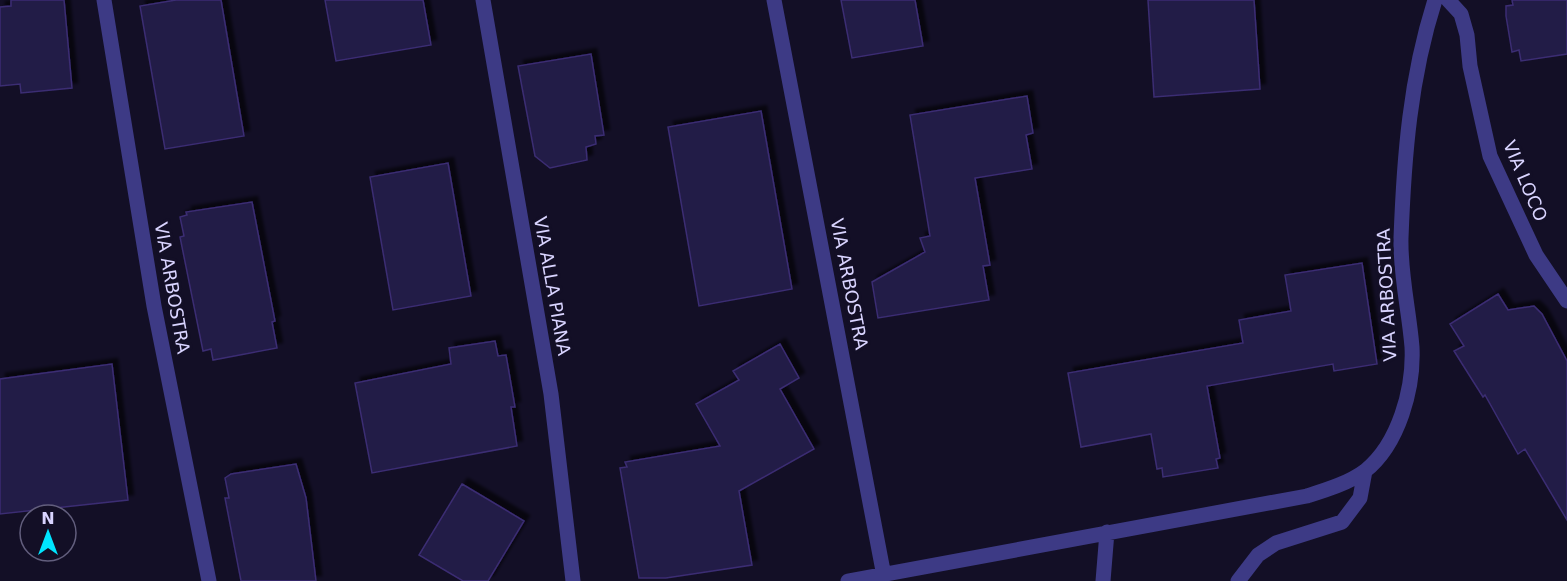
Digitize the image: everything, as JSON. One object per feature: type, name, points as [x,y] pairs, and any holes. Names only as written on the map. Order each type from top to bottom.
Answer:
[{"type":"street","name":"VIA ARBOSTRA","points":[[104,0],[154,306],[209,581]]},
{"type":"street","name":"VIA ALLA PIANA","points":[[483,0],[551,394],[573,581]]},
{"type":"street","name":"VIA ARBOSTRA","points":[[774,0],[884,576]]},
{"type":"street","name":"VIA ARBOSTRA","points":[[848,581],[1307,496],[1332,488],[1365,471],[1386,447],[1399,421],[1409,387],[1412,349],[1401,249],[1403,160],[1415,81],[1435,0]]},
{"type":"street","name":"VIA LOCO","points":[[1448,0],[1461,14],[1467,35],[1470,66],[1490,156],[1536,255],[1567,301]]},
{"type":"street","name":"VIA ARBOSTRA","points":[[1238,581],[1258,555],[1276,543],[1341,522],[1360,498],[1365,471]]},
{"type":"street","points":[[1103,581],[1107,532]]},
{"type":"building","points":[[11,0],[64,0],[72,88],[21,93],[20,84],[0,86],[0,7],[11,6]]},
{"type":"building","points":[[176,0],[221,0],[244,136],[165,149],[140,6]]},
{"type":"building","points":[[325,0],[423,0],[431,45],[336,61]]},
{"type":"building","points":[[841,0],[915,0],[923,46],[852,58]]},
{"type":"building","points":[[1148,0],[1254,0],[1260,89],[1154,97]]},
{"type":"building","points":[[1512,0],[1567,0],[1567,54],[1521,61],[1519,50],[1512,52],[1506,16],[1506,6],[1513,5]]},
{"type":"building","points":[[591,54],[604,135],[595,136],[596,144],[586,147],[587,160],[550,168],[535,156],[518,66]]},
{"type":"building","points":[[1027,96],[1033,133],[1026,135],[1032,169],[975,178],[990,265],[983,266],[989,300],[878,318],[872,282],[925,252],[920,238],[930,236],[910,115]]},
{"type":"building","points":[[761,111],[792,289],[699,306],[668,127]]},
{"type":"building","points":[[448,163],[471,296],[393,310],[370,177]]},
{"type":"building","points":[[252,202],[275,321],[272,322],[277,348],[213,360],[211,349],[203,351],[180,237],[184,236],[180,217],[187,215],[186,212]]},
{"type":"building","points":[[1362,263],[1377,364],[1334,371],[1333,364],[1207,386],[1220,458],[1216,459],[1218,468],[1163,477],[1162,468],[1157,469],[1151,434],[1081,447],[1068,373],[1243,343],[1239,320],[1291,311],[1285,275]]},
{"type":"building","points":[[1498,294],[1508,310],[1534,306],[1542,314],[1567,361],[1567,520],[1525,449],[1518,454],[1485,395],[1483,397],[1454,351],[1464,346],[1450,324]]},
{"type":"building","points":[[495,341],[498,356],[506,355],[515,407],[511,407],[517,446],[372,473],[355,383],[451,364],[449,348]]},
{"type":"building","points":[[780,344],[799,378],[780,389],[814,449],[739,491],[752,565],[666,578],[639,578],[620,468],[627,467],[625,462],[720,446],[696,404],[739,380],[733,371]]},
{"type":"building","points":[[112,364],[128,500],[78,505],[78,503],[18,503],[18,512],[0,514],[0,379]]},
{"type":"building","points":[[296,464],[306,498],[316,581],[241,581],[225,498],[229,498],[225,478],[231,474]]},
{"type":"building","points":[[462,484],[524,521],[488,581],[463,581],[419,555]]}]
